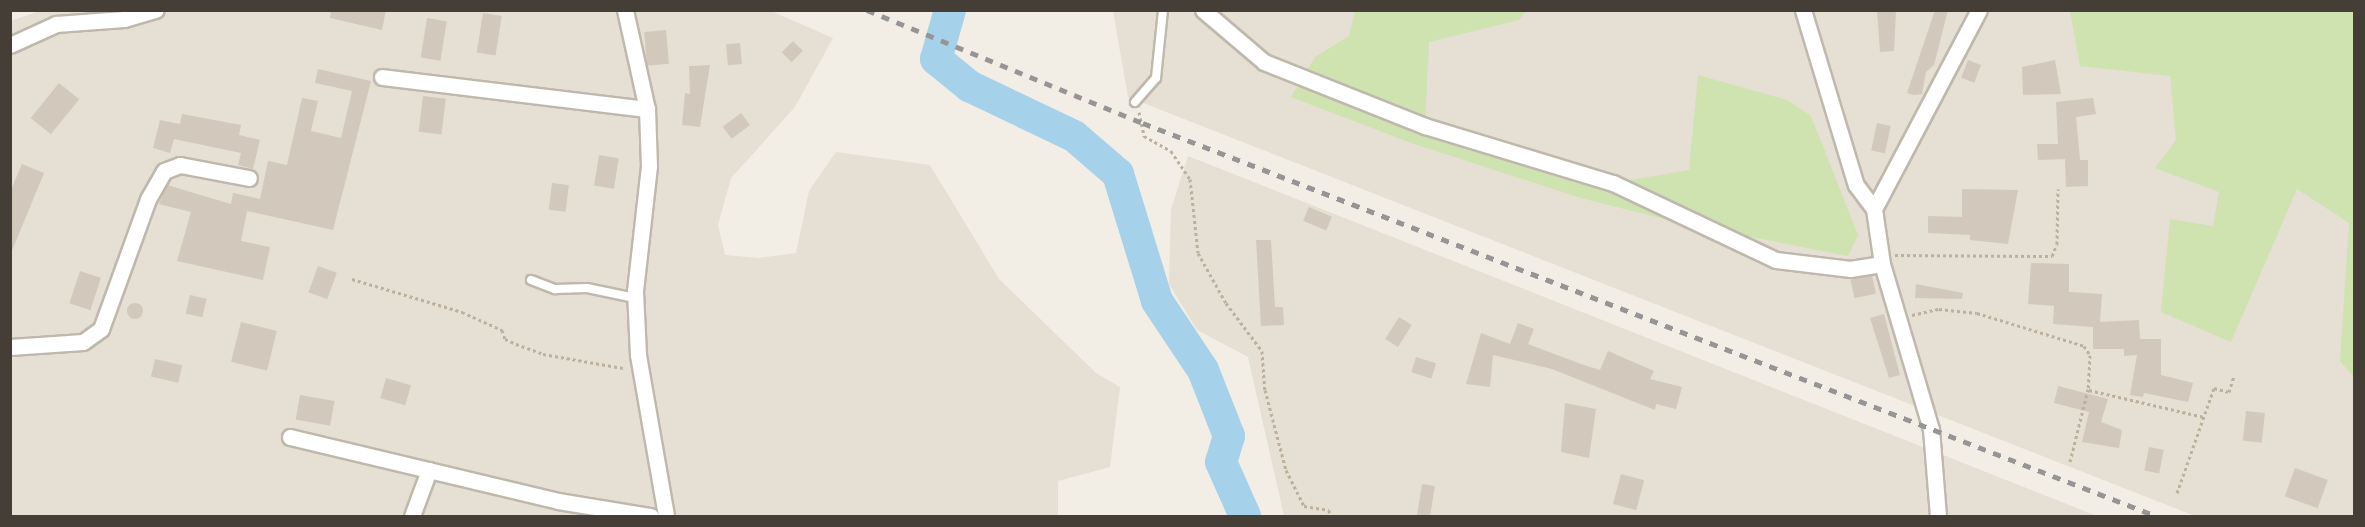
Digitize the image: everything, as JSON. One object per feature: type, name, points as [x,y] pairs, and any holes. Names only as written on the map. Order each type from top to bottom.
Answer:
[{"type":"street","points":[[10,45],[56,24],[124,20],[156,10]]},
{"type":"street","points":[[625,10],[647,109],[648,166],[635,298],[640,371],[666,516]]},
{"type":"street","points":[[1203,10],[1264,63],[1425,126],[1613,183],[1776,260],[1850,269],[1881,259]]},
{"type":"street","points":[[1803,10],[1856,184],[1874,209],[1881,259],[1931,429],[1938,516]]},
{"type":"street","points":[[1874,209],[1979,10]]},
{"type":"street","points":[[382,77],[647,109]]},
{"type":"street","points":[[10,347],[82,342],[101,329],[148,199],[164,171],[180,165],[249,178]]},
{"type":"street","points":[[290,437],[558,501],[651,516]]},
{"type":"street","points":[[412,516],[429,470]]},
{"type":"lane","points":[[1136,102],[1156,78],[1163,10]]},
{"type":"lane","points":[[531,280],[555,289],[587,288],[635,298]]},
{"type":"path","points":[[1136,102],[1144,136],[1171,151],[1190,179],[1198,253],[1226,303],[1262,351],[1265,390],[1286,470],[1304,506],[1329,510],[1330,516]]},
{"type":"path","points":[[1881,259],[2052,256],[2058,189]]},
{"type":"path","points":[[352,279],[462,312],[502,330],[506,339],[543,354],[640,371]]},
{"type":"path","points":[[1898,318],[1939,309],[1977,313],[2084,346],[2090,355],[2088,390],[2070,462]]},
{"type":"path","points":[[2177,493],[2214,388],[2229,392],[2234,376]]},
{"type":"path","points":[[2088,390],[2204,417]]},
{"type":"shaded area","points":[[43,10],[771,11],[833,38],[795,107],[731,178],[718,225],[725,255],[759,258],[796,253],[809,191],[836,152],[930,165],[999,279],[1096,373],[1120,387],[1110,467],[1058,481],[1058,516],[11,516],[10,21]]},
{"type":"shaded area","points":[[1113,11],[2354,11],[2354,516],[2195,516],[1128,97]]},
{"type":"shaded area","points":[[1188,156],[2097,516],[1284,516],[1248,357],[1197,330],[1169,284],[1171,209]]},
{"type":"green space","points":[[1355,11],[1526,11],[1519,20],[1429,42],[1425,126],[1613,183],[1689,170],[1698,75],[1787,100],[1811,116],[1858,235],[1848,256],[1676,222],[1581,198],[1411,143],[1291,97],[1315,57],[1349,36]]},
{"type":"green space","points":[[2070,11],[2354,11],[2354,378],[2340,361],[2349,223],[2297,189],[2231,342],[2161,312],[2170,219],[2213,226],[2219,192],[2155,168],[2176,140],[2170,76],[2080,66]]},
{"type":"building","points":[[331,10],[386,10],[382,30],[330,18]]},
{"type":"building","points":[[1877,10],[1896,10],[1894,51],[1880,52]]},
{"type":"building","points":[[1935,10],[1948,10],[1934,65],[1926,72],[1922,94],[1907,93]]},
{"type":"building","points":[[483,13],[502,16],[496,55],[477,53]]},
{"type":"building","points":[[427,18],[447,21],[440,61],[421,58]]},
{"type":"building","points":[[666,30],[669,64],[647,66],[644,32]]},
{"type":"building","points":[[793,41],[803,51],[792,62],[782,52]]},
{"type":"building","points":[[740,43],[742,64],[728,65],[726,44]]},
{"type":"building","points":[[1968,60],[1981,65],[1974,83],[1961,78]]},
{"type":"building","points":[[2055,60],[2061,94],[2023,95],[2022,67]]},
{"type":"building","points":[[710,65],[700,127],[682,125],[685,93],[690,94],[689,66]]},
{"type":"building","points":[[318,69],[371,81],[333,230],[247,211],[241,241],[270,247],[263,280],[177,261],[191,212],[159,204],[167,185],[231,204],[233,193],[260,199],[268,161],[287,165],[302,98],[318,101],[311,131],[341,138],[352,91],[315,83]]},
{"type":"building","points":[[59,83],[79,99],[51,134],[31,118]]},
{"type":"building","points":[[423,96],[446,99],[441,135],[419,132]]},
{"type":"building","points":[[2093,98],[2096,114],[2076,117],[2080,160],[2088,160],[2088,186],[2066,187],[2065,159],[2038,160],[2037,144],[2058,144],[2056,102]]},
{"type":"building","points":[[741,113],[750,125],[732,139],[723,127]]},
{"type":"building","points":[[182,114],[241,125],[239,135],[260,140],[253,169],[238,165],[241,153],[174,139],[170,153],[153,148],[160,120],[180,124]]},
{"type":"building","points":[[1877,123],[1891,126],[1885,153],[1871,150]]},
{"type":"building","points":[[599,155],[619,158],[614,189],[594,186]]},
{"type":"building","points":[[22,164],[44,173],[11,253],[10,192]]},
{"type":"building","points":[[552,183],[569,185],[566,212],[549,210]]},
{"type":"building","points":[[1962,189],[2018,190],[2008,244],[1970,240],[1970,235],[1928,233],[1928,216],[1962,217]]},
{"type":"building","points":[[1309,207],[1332,217],[1326,231],[1303,221]]},
{"type":"building","points":[[1256,240],[1271,240],[1275,307],[1283,307],[1284,325],[1261,326]]},
{"type":"building","points":[[2031,263],[2069,264],[2069,292],[2102,294],[2100,322],[2139,320],[2140,339],[2161,339],[2161,375],[2193,383],[2188,402],[2144,393],[2143,397],[2130,395],[2137,355],[2124,356],[2124,349],[2093,349],[2093,327],[2053,324],[2054,306],[2028,304]]},
{"type":"building","points":[[318,266],[337,273],[327,299],[308,292]]},
{"type":"building","points":[[80,271],[101,278],[90,310],[69,303]]},
{"type":"building","points":[[1872,275],[1876,294],[1854,298],[1850,280]]},
{"type":"building","points":[[1916,284],[1963,293],[1962,299],[1915,298]]},
{"type":"building","points":[[190,295],[207,299],[202,317],[186,314]]},
{"type":"building","points":[[135,303],[143,311],[135,319],[127,311]]},
{"type":"building","points":[[1884,314],[1900,375],[1889,378],[1870,318]]},
{"type":"building","points":[[1399,317],[1412,325],[1398,347],[1385,339]]},
{"type":"building","points":[[241,322],[277,331],[267,371],[231,362]]},
{"type":"building","points":[[1518,323],[1534,329],[1528,344],[1581,364],[1600,370],[1608,351],[1654,371],[1650,379],[1682,387],[1676,409],[1656,404],[1655,410],[1552,369],[1493,355],[1490,387],[1466,384],[1481,333],[1510,344]]},
{"type":"building","points":[[1416,357],[1436,363],[1431,378],[1411,372]]},
{"type":"building","points":[[155,359],[182,365],[178,383],[151,377]]},
{"type":"building","points":[[386,378],[411,385],[405,405],[380,398]]},
{"type":"building","points":[[2058,386],[2108,399],[2101,422],[2122,430],[2119,448],[2082,442],[2089,412],[2054,403]]},
{"type":"building","points":[[300,395],[334,401],[330,426],[296,420]]},
{"type":"building","points":[[1565,403],[1596,409],[1589,458],[1561,452]]},
{"type":"building","points":[[2246,411],[2265,413],[2262,443],[2243,441]]},
{"type":"building","points":[[2149,447],[2164,450],[2159,473],[2144,471]]},
{"type":"building","points":[[2295,468],[2328,480],[2318,508],[2285,496]]},
{"type":"building","points":[[1621,474],[1644,480],[1636,510],[1613,504]]},
{"type":"building","points":[[1422,484],[1435,486],[1430,516],[1417,516]]},
{"type":"waterway","points":[[950,10],[936,59],[969,86],[1074,136],[1118,174],[1157,301],[1203,370],[1229,436],[1221,462],[1245,516]]},
{"type":"railway","points":[[867,10],[1143,123],[2156,516]]}]
